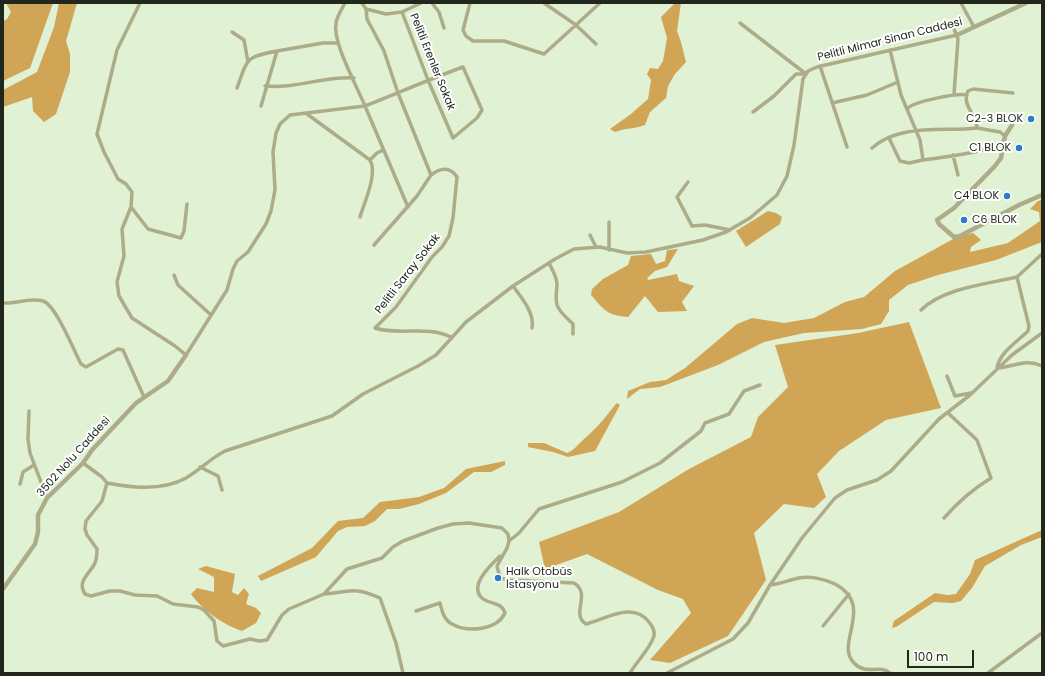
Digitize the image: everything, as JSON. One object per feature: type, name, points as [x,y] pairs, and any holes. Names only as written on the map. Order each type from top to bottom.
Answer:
[{"type":"street","points":[[140,3],[117,50],[97,134],[104,152],[118,179],[126,184],[132,192],[131,207],[122,229],[124,256],[117,282],[119,296],[132,318],[175,346],[186,355],[227,290],[237,261],[248,252],[266,224],[271,211],[275,190],[273,152],[276,133],[280,124],[290,115],[365,106],[398,94],[428,80]]},
{"type":"street","points":[[345,3],[336,23],[338,43],[408,207]]},
{"type":"street","points":[[362,3],[366,9],[367,19],[386,57],[398,94],[431,175],[408,207],[374,245]]},
{"type":"street","name":"Pelitli Erenler Sokak","points":[[421,3],[402,12],[428,80],[453,138],[477,118],[482,110],[463,66],[428,80]]},
{"type":"street","points":[[432,3],[439,12],[444,28]]},
{"type":"street","points":[[470,3],[463,30],[466,36],[473,40],[504,41],[544,54],[600,3]]},
{"type":"street","points":[[544,3],[576,25],[596,44]]},
{"type":"street","points":[[961,3],[974,27]]},
{"type":"street","name":"Pelitli Mimar Sinan Caddesi","points":[[753,112],[774,96],[796,74],[806,74],[808,71],[820,66],[957,35],[1026,3]]},
{"type":"street","points":[[366,9],[386,14],[402,12]]},
{"type":"street","points":[[83,463],[102,477],[107,483],[130,487],[148,487],[171,483],[188,476],[213,457],[237,446],[332,416],[363,394],[432,358],[466,322],[513,286],[548,263],[574,249],[596,247],[627,253],[646,252],[703,240],[730,230],[750,218],[777,195],[787,176],[794,145],[803,79],[806,74],[740,23]]},
{"type":"street","points":[[952,24],[957,35],[958,54],[954,94]]},
{"type":"street","points":[[232,32],[244,40],[248,62]]},
{"type":"street","points":[[237,88],[252,56],[323,43],[338,43]]},
{"type":"street","points":[[890,50],[898,82],[917,130],[923,160]]},
{"type":"street","points":[[261,106],[265,86],[277,51]]},
{"type":"street","points":[[820,66],[847,147]]},
{"type":"street","points":[[265,86],[300,84],[342,77],[354,78]]},
{"type":"street","points":[[832,103],[867,95],[898,82]]},
{"type":"street","points":[[977,128],[977,124],[967,103],[968,91],[973,89],[1014,93]]},
{"type":"street","points":[[908,108],[916,103],[943,98],[954,94],[967,95]]},
{"type":"street","points":[[307,114],[370,160],[373,168],[371,183],[360,217]]},
{"type":"street","points":[[889,138],[900,161],[909,163],[994,147],[1001,143],[1012,125]]},
{"type":"street","points":[[872,148],[889,138],[917,130],[977,128],[1000,132],[1005,136]]},
{"type":"street","points":[[1005,136],[1002,155],[995,166],[954,208],[940,216],[937,220],[939,224],[954,237],[960,236],[1019,205],[1042,195]]},
{"type":"street","points":[[370,160],[377,153],[383,150]]},
{"type":"street","points":[[953,155],[958,175]]},
{"type":"street","name":"Pelitli Saray Sokak","points":[[431,175],[443,168],[450,170],[456,177],[453,218],[449,236],[442,247],[432,256],[396,307],[375,328],[385,330],[442,332],[451,337]]},
{"type":"street","points":[[688,182],[677,198],[692,226],[705,225],[730,230]]},
{"type":"street","points":[[131,207],[148,229],[181,238],[184,231],[187,204]]},
{"type":"street","points":[[609,222],[609,250]]},
{"type":"street","points":[[590,235],[596,247]]},
{"type":"street","points":[[921,310],[928,302],[941,296],[1017,276],[1042,254]]},
{"type":"street","points":[[548,263],[554,273],[557,284],[555,295],[557,306],[562,314],[573,324],[573,334]]},
{"type":"street","points":[[174,275],[178,285],[211,315]]},
{"type":"street","points":[[997,368],[1003,355],[1028,331],[1029,326],[1017,276]]},
{"type":"street","points":[[513,286],[528,308],[533,322],[532,328]]},
{"type":"street","points":[[3,303],[28,300],[44,301],[53,308],[81,364],[86,367],[118,349],[123,350],[144,397]]},
{"type":"street","points":[[667,673],[733,639],[748,623],[770,586],[802,538],[834,498],[847,490],[877,480],[891,471],[939,419],[972,393],[997,368],[1017,351],[1042,334]]},
{"type":"street","name":"3502 Nolu Caddesi","points":[[3,589],[35,544],[38,532],[38,515],[47,498],[83,463],[92,450],[128,411],[144,397],[168,381],[186,355]]},
{"type":"street","points":[[997,368],[1026,362],[1042,366]]},
{"type":"street","points":[[947,376],[955,396],[972,393]]},
{"type":"street","points":[[509,541],[519,533],[538,509],[622,482],[660,463],[701,431],[705,423],[729,414],[744,391],[760,385]]},
{"type":"street","points":[[29,411],[28,439],[30,453],[47,498]]},
{"type":"street","points":[[944,518],[971,492],[991,478],[977,440],[948,413]]},
{"type":"street","points":[[20,484],[23,472],[34,465]]},
{"type":"street","points":[[200,467],[218,476],[222,490]]},
{"type":"street","points":[[107,483],[102,501],[86,521],[85,529],[97,549],[94,565],[83,580],[81,586],[85,594],[91,596],[110,591],[120,591],[135,595],[156,596],[173,604],[198,607],[204,610],[214,621],[217,641],[219,644],[223,646],[230,646],[250,639],[259,641],[267,640],[278,620],[286,612],[324,594],[351,589],[365,591],[380,598],[396,643],[403,673]]},
{"type":"street","points":[[324,594],[347,569],[382,558],[393,547],[402,541],[453,524],[469,523],[496,526],[505,531],[509,541],[507,549],[497,566],[500,578],[509,580],[574,583],[581,590],[583,597],[580,616],[582,621],[586,624],[627,611],[637,612],[644,616],[653,627],[654,636],[630,673]]},
{"type":"street","points":[[416,611],[440,603],[444,617],[452,624],[479,629],[497,623],[505,613],[504,608],[483,598],[479,592],[478,584],[485,572],[507,549]]},
{"type":"street","points":[[770,586],[786,583],[800,578],[826,579],[840,587],[849,594],[854,605],[849,648],[849,655],[853,662],[862,669],[870,671],[882,669],[890,673]]},
{"type":"street","points":[[823,626],[849,594]]},
{"type":"street","points":[[988,673],[1042,634]]},
{"type":"shaded area","points":[[6,3],[53,3],[30,68],[3,81],[3,21],[7,19],[11,12]]},
{"type":"shaded area","points":[[59,3],[77,3],[66,41],[70,54],[70,72],[56,114],[44,122],[33,111],[32,97],[3,107],[3,90],[37,72],[54,27]]},
{"type":"shaded area","points":[[675,3],[681,3],[677,31],[686,62],[675,74],[668,86],[666,98],[650,112],[645,125],[615,132],[610,129],[631,114],[648,99],[651,80],[647,74],[650,68],[658,69],[663,61],[667,38],[661,17]]},
{"type":"shaded area","points":[[1042,200],[1042,242],[996,260],[938,275],[908,285],[889,300],[889,311],[881,324],[862,329],[804,333],[764,342],[718,365],[660,387],[640,389],[627,399],[628,391],[650,382],[666,380],[685,368],[737,324],[752,318],[784,323],[814,318],[845,302],[864,297],[895,271],[955,238],[973,233],[981,240],[971,247],[970,252],[1008,243],[1040,221],[1039,212],[1030,209],[1038,201]]},
{"type":"shaded area","points":[[768,211],[776,213],[782,217],[780,224],[746,247],[736,231]]},
{"type":"shaded area","points":[[678,249],[667,267],[655,271],[647,278],[648,280],[677,274],[679,281],[694,286],[682,302],[687,311],[658,312],[645,296],[628,317],[615,315],[607,311],[591,295],[592,289],[603,279],[628,265],[631,256],[651,254],[656,264],[665,261],[667,250]]},
{"type":"shaded area","points":[[909,322],[941,408],[886,420],[839,451],[817,474],[826,497],[814,508],[784,504],[754,533],[766,580],[728,636],[670,663],[650,660],[691,613],[683,599],[658,590],[587,554],[545,569],[539,542],[619,512],[689,469],[751,437],[758,417],[788,387],[775,345],[858,333]]},
{"type":"shaded area","points":[[617,403],[620,405],[595,451],[568,457],[553,452],[528,447],[528,443],[544,443],[567,453],[570,452],[597,427]]},
{"type":"shaded area","points":[[505,461],[505,465],[491,472],[474,472],[446,493],[419,504],[399,509],[387,509],[375,521],[365,526],[347,527],[338,531],[316,557],[261,581],[258,576],[312,548],[338,521],[363,518],[380,502],[419,497],[444,488],[466,469]]},
{"type":"shaded area","points":[[1042,530],[1042,537],[1021,545],[985,566],[972,588],[961,601],[953,603],[934,602],[896,627],[892,628],[894,621],[935,593],[947,595],[956,594],[970,574],[975,560]]},
{"type":"shaded area","points":[[206,566],[235,574],[232,592],[238,595],[244,588],[249,594],[246,604],[256,608],[261,613],[256,623],[242,631],[228,625],[201,606],[191,594],[197,588],[214,592],[214,577],[198,569]]},
{"type":"place","name":"C2-3 BLOK","points":[[1031,119]]},
{"type":"place","name":"C1 BLOK","points":[[1019,148]]},
{"type":"place","name":"C4 BLOK","points":[[1007,196]]},
{"type":"place","name":"C6 BLOK","points":[[964,220]]},
{"type":"place","name":"Halk Otobüs İstasyonu","points":[[498,578]]}]
